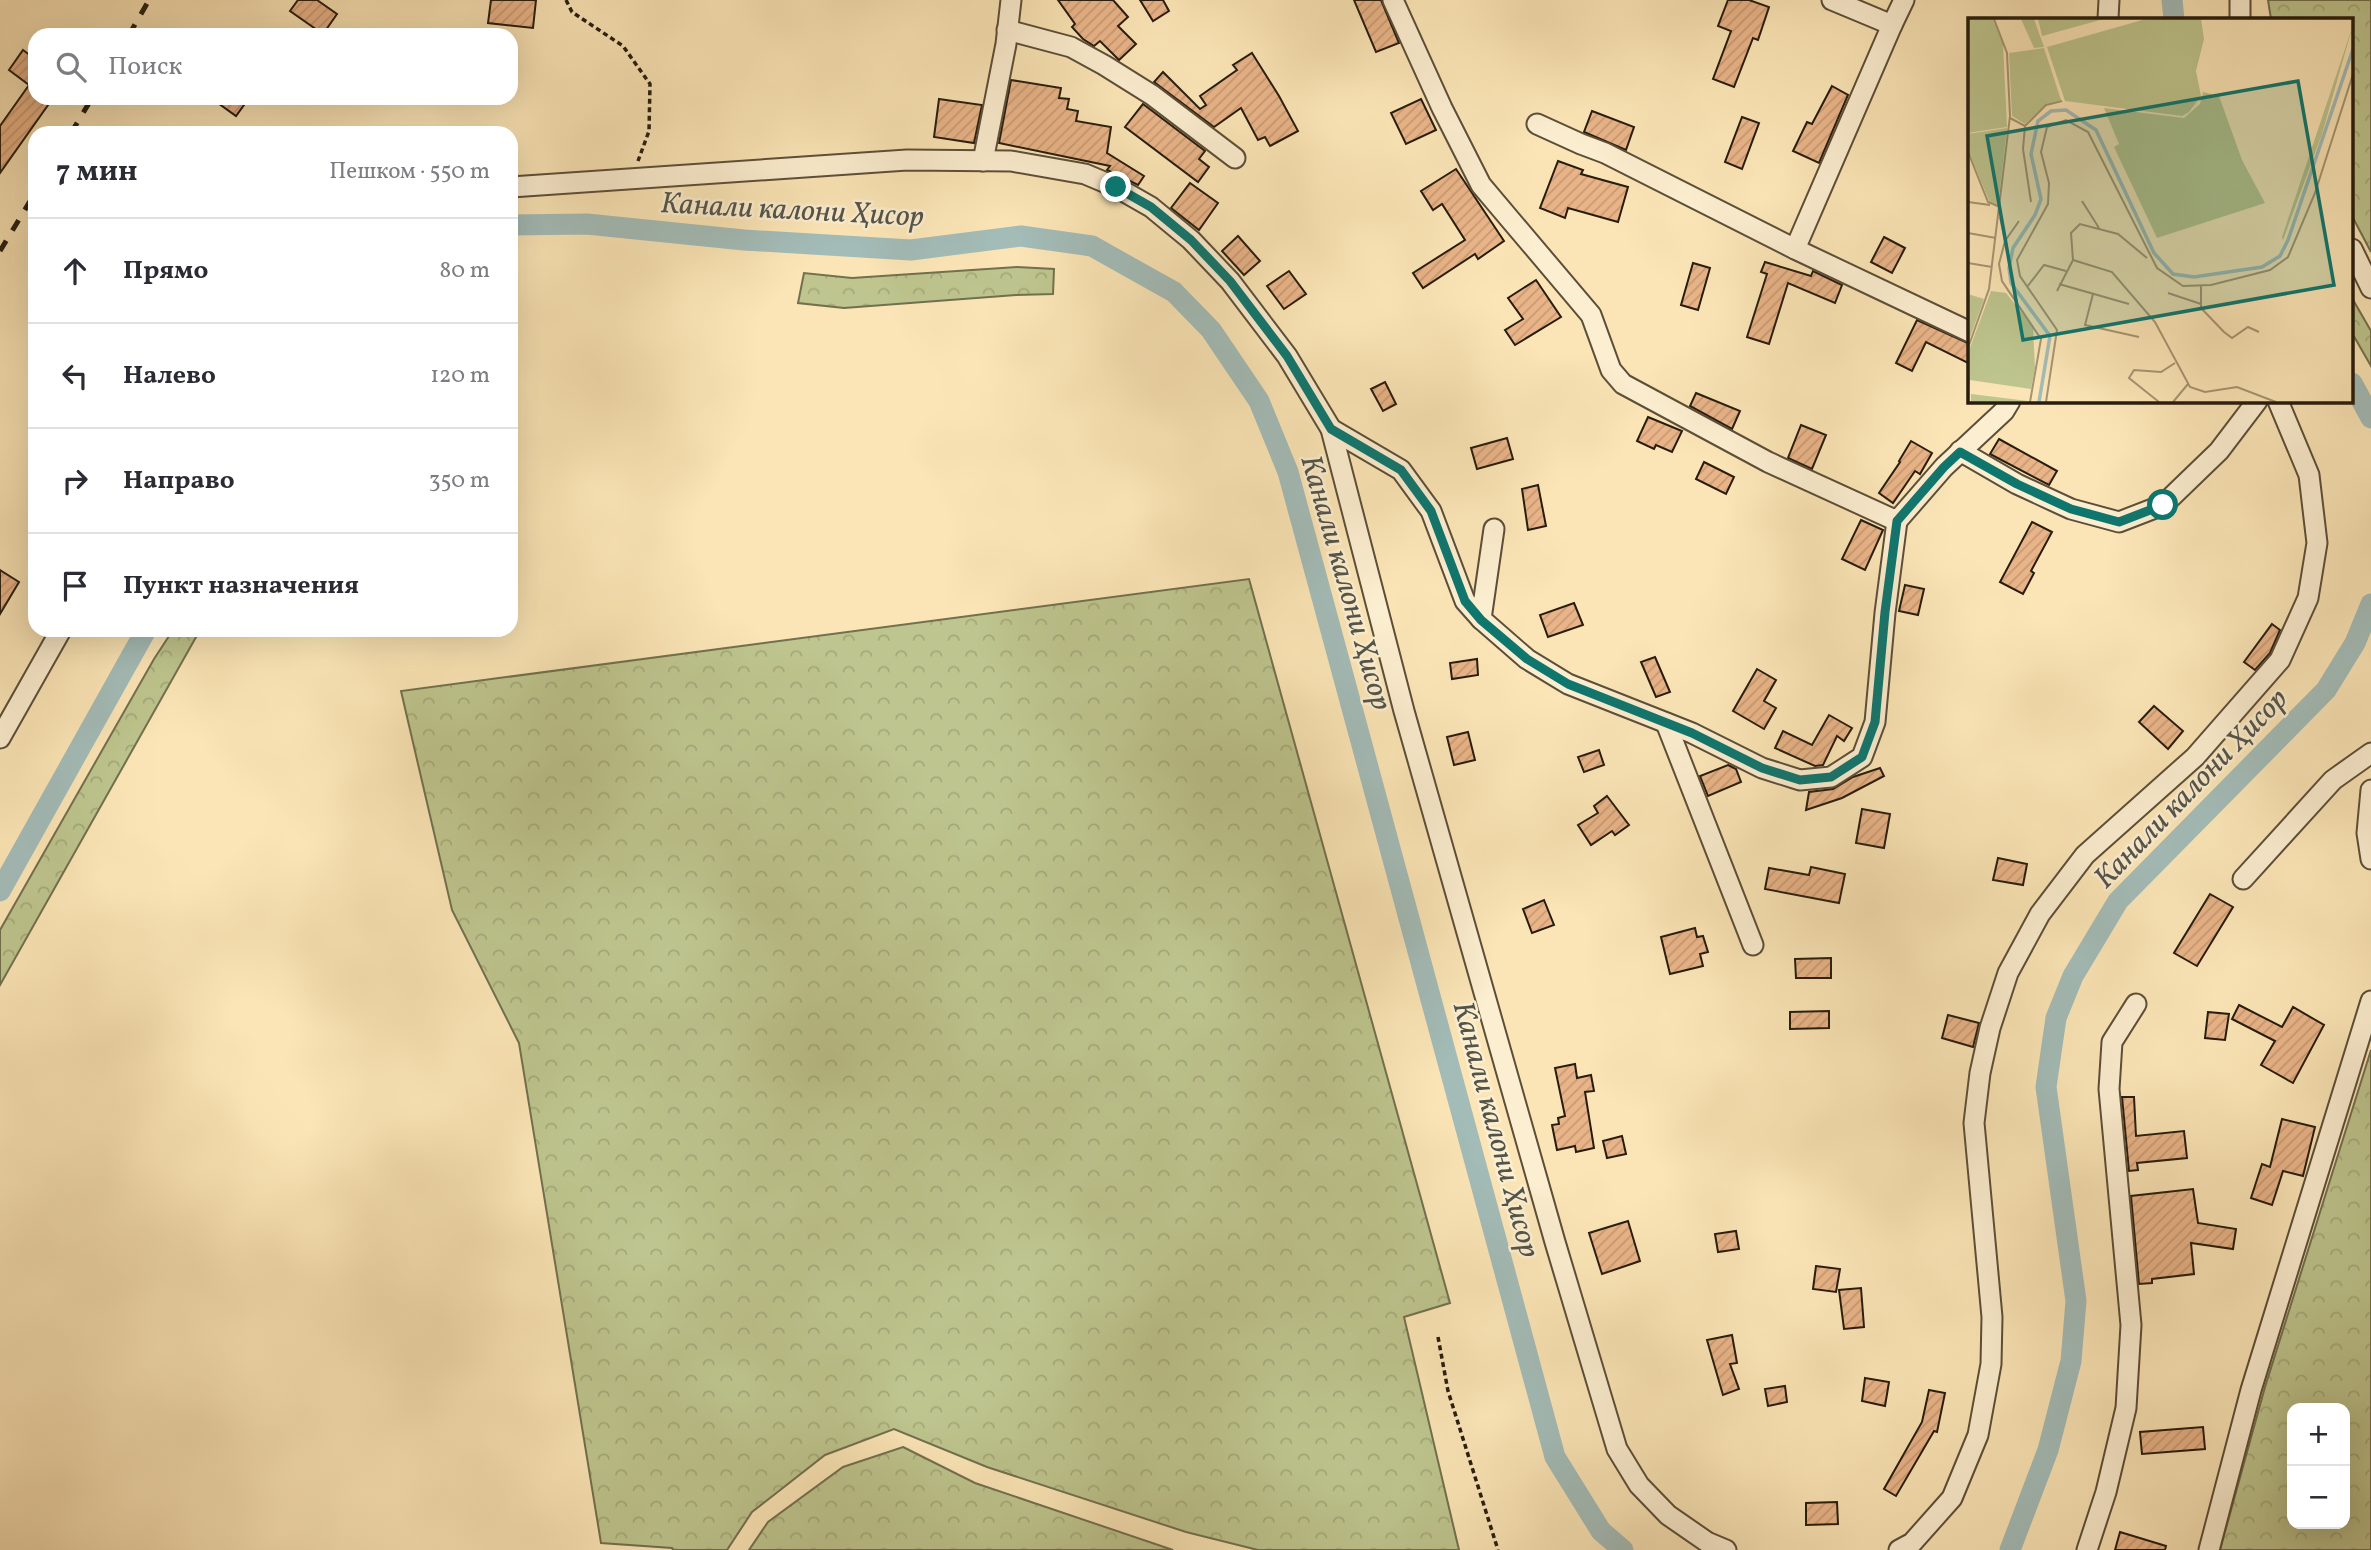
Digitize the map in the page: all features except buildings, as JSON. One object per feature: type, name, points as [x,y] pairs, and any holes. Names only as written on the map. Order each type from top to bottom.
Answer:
[{"type":"street","points":[[983,161],[1011,0]]},
{"type":"street","points":[[1393,0],[1442,108],[1481,185],[1591,315],[1611,370],[1623,384],[1768,462],[1897,521]]},
{"type":"street","points":[[1832,0],[1892,25]]},
{"type":"street","points":[[1796,249],[1904,0]]},
{"type":"street","points":[[2108,18],[2109,0]]},
{"type":"street","points":[[2240,0],[2240,18]]},
{"type":"street","points":[[1007,30],[1071,47],[1104,65],[1152,95],[1235,158]]},
{"type":"street","points":[[1537,124],[1605,153],[1968,331]]},
{"type":"street","points":[[518,187],[907,160],[1011,161],[1085,174],[1116,187],[1151,207],[1191,240],[1230,281],[1287,356],[1331,429],[1404,711],[1555,1242],[1617,1449],[1639,1485],[1668,1515],[1707,1542],[1726,1550]]},
{"type":"street","points":[[2354,253],[2371,288]]},
{"type":"street","points":[[1331,429],[1401,470],[1431,511],[1465,601],[1481,620],[1527,659],[1568,684],[1692,733],[1762,768],[1800,780],[1831,777],[1862,757],[1875,722],[1897,521],[1944,467],[2004,411],[2009,402]]},
{"type":"street","points":[[1960,452],[2017,484],[2071,509],[2119,522],[2163,505],[2219,451],[2256,402]]},
{"type":"street","points":[[1899,1550],[1912,1543],[1952,1497],[1978,1435],[1991,1364],[1992,1317],[1974,1123],[1980,1073],[1990,1028],[2008,973],[2040,915],[2085,855],[2195,757],[2280,660],[2308,598],[2317,543],[2309,475],[2278,402]]},
{"type":"street","points":[[1481,620],[1494,529]]},
{"type":"street","points":[[0,738],[57,637]]},
{"type":"street","points":[[1666,723],[1754,946]]},
{"type":"street","points":[[2243,879],[2333,780],[2371,753]]},
{"type":"street","points":[[2371,790],[2367,833],[2371,859]]},
{"type":"street","points":[[2087,1550],[2106,1492],[2126,1408],[2132,1325],[2109,1088],[2112,1042],[2136,1004]]},
{"type":"street","points":[[2209,1550],[2251,1390],[2370,1006]]},
{"type":"path","points":[[566,0],[572,12],[623,46],[650,84],[649,131],[632,179]]},
{"type":"path","points":[[1438,1337],[1448,1391],[1498,1550]]},
{"type":"green space","points":[[2268,0],[2371,0],[2371,252],[2354,220],[2354,18],[2271,18]]},
{"type":"green space","points":[[1017,267],[1054,269],[1053,294],[844,308],[798,303],[804,273],[852,278]]},
{"type":"green space","points":[[2354,301],[2371,331],[2371,366],[2354,336]]},
{"type":"green space","points":[[1249,579],[1450,1303],[1404,1317],[1459,1550],[1258,1550],[1186,1532],[987,1467],[894,1429],[825,1455],[752,1512],[727,1550],[673,1550],[601,1543],[519,1043],[452,910],[401,691]]},
{"type":"green space","points":[[168,637],[196,637],[0,985],[0,930]]},
{"type":"green space","points":[[2371,1050],[2371,1550],[2220,1550],[2265,1387]]},
{"type":"green space","points":[[903,1447],[975,1483],[1173,1550],[749,1550],[768,1522],[843,1467]]},
{"type":"waterway","name":"Канали калони Ҳисор","points":[[2172,0],[2174,18]]},
{"type":"waterway","name":"Канали калони Ҳисор","points":[[518,225],[587,224],[744,240],[911,250],[1021,236],[1092,246],[1174,292],[1211,330],[1259,401],[1288,472],[1555,1457],[1601,1531],[1623,1550]]},
{"type":"waterway","name":"Канали калони Ҳисор","points":[[2354,387],[2371,418]]},
{"type":"waterway","name":"Канали калони Ҳисор","points":[[2010,1550],[2048,1450],[2071,1361],[2076,1301],[2046,1087],[2056,1018],[2073,976],[2118,901],[2326,690],[2355,643],[2371,604]]},
{"type":"waterway","name":"Канали калони Ҳисор","points":[[0,891],[142,637]]},
{"type":"railway","points":[[133,28],[149,0]]},
{"type":"railway","points":[[75,126],[88,105]]},
{"type":"railway","points":[[0,251],[28,205]]},
{"type":"route","points":[[1116,187],[1151,207],[1191,240],[1230,281],[1287,356],[1331,429],[1401,470],[1431,511],[1465,601],[1481,620],[1527,659],[1568,684],[1692,733],[1762,768],[1800,780],[1831,777],[1862,757],[1875,722],[1897,521],[1960,452],[2017,484],[2071,509],[2119,522],[2163,505]]}]
